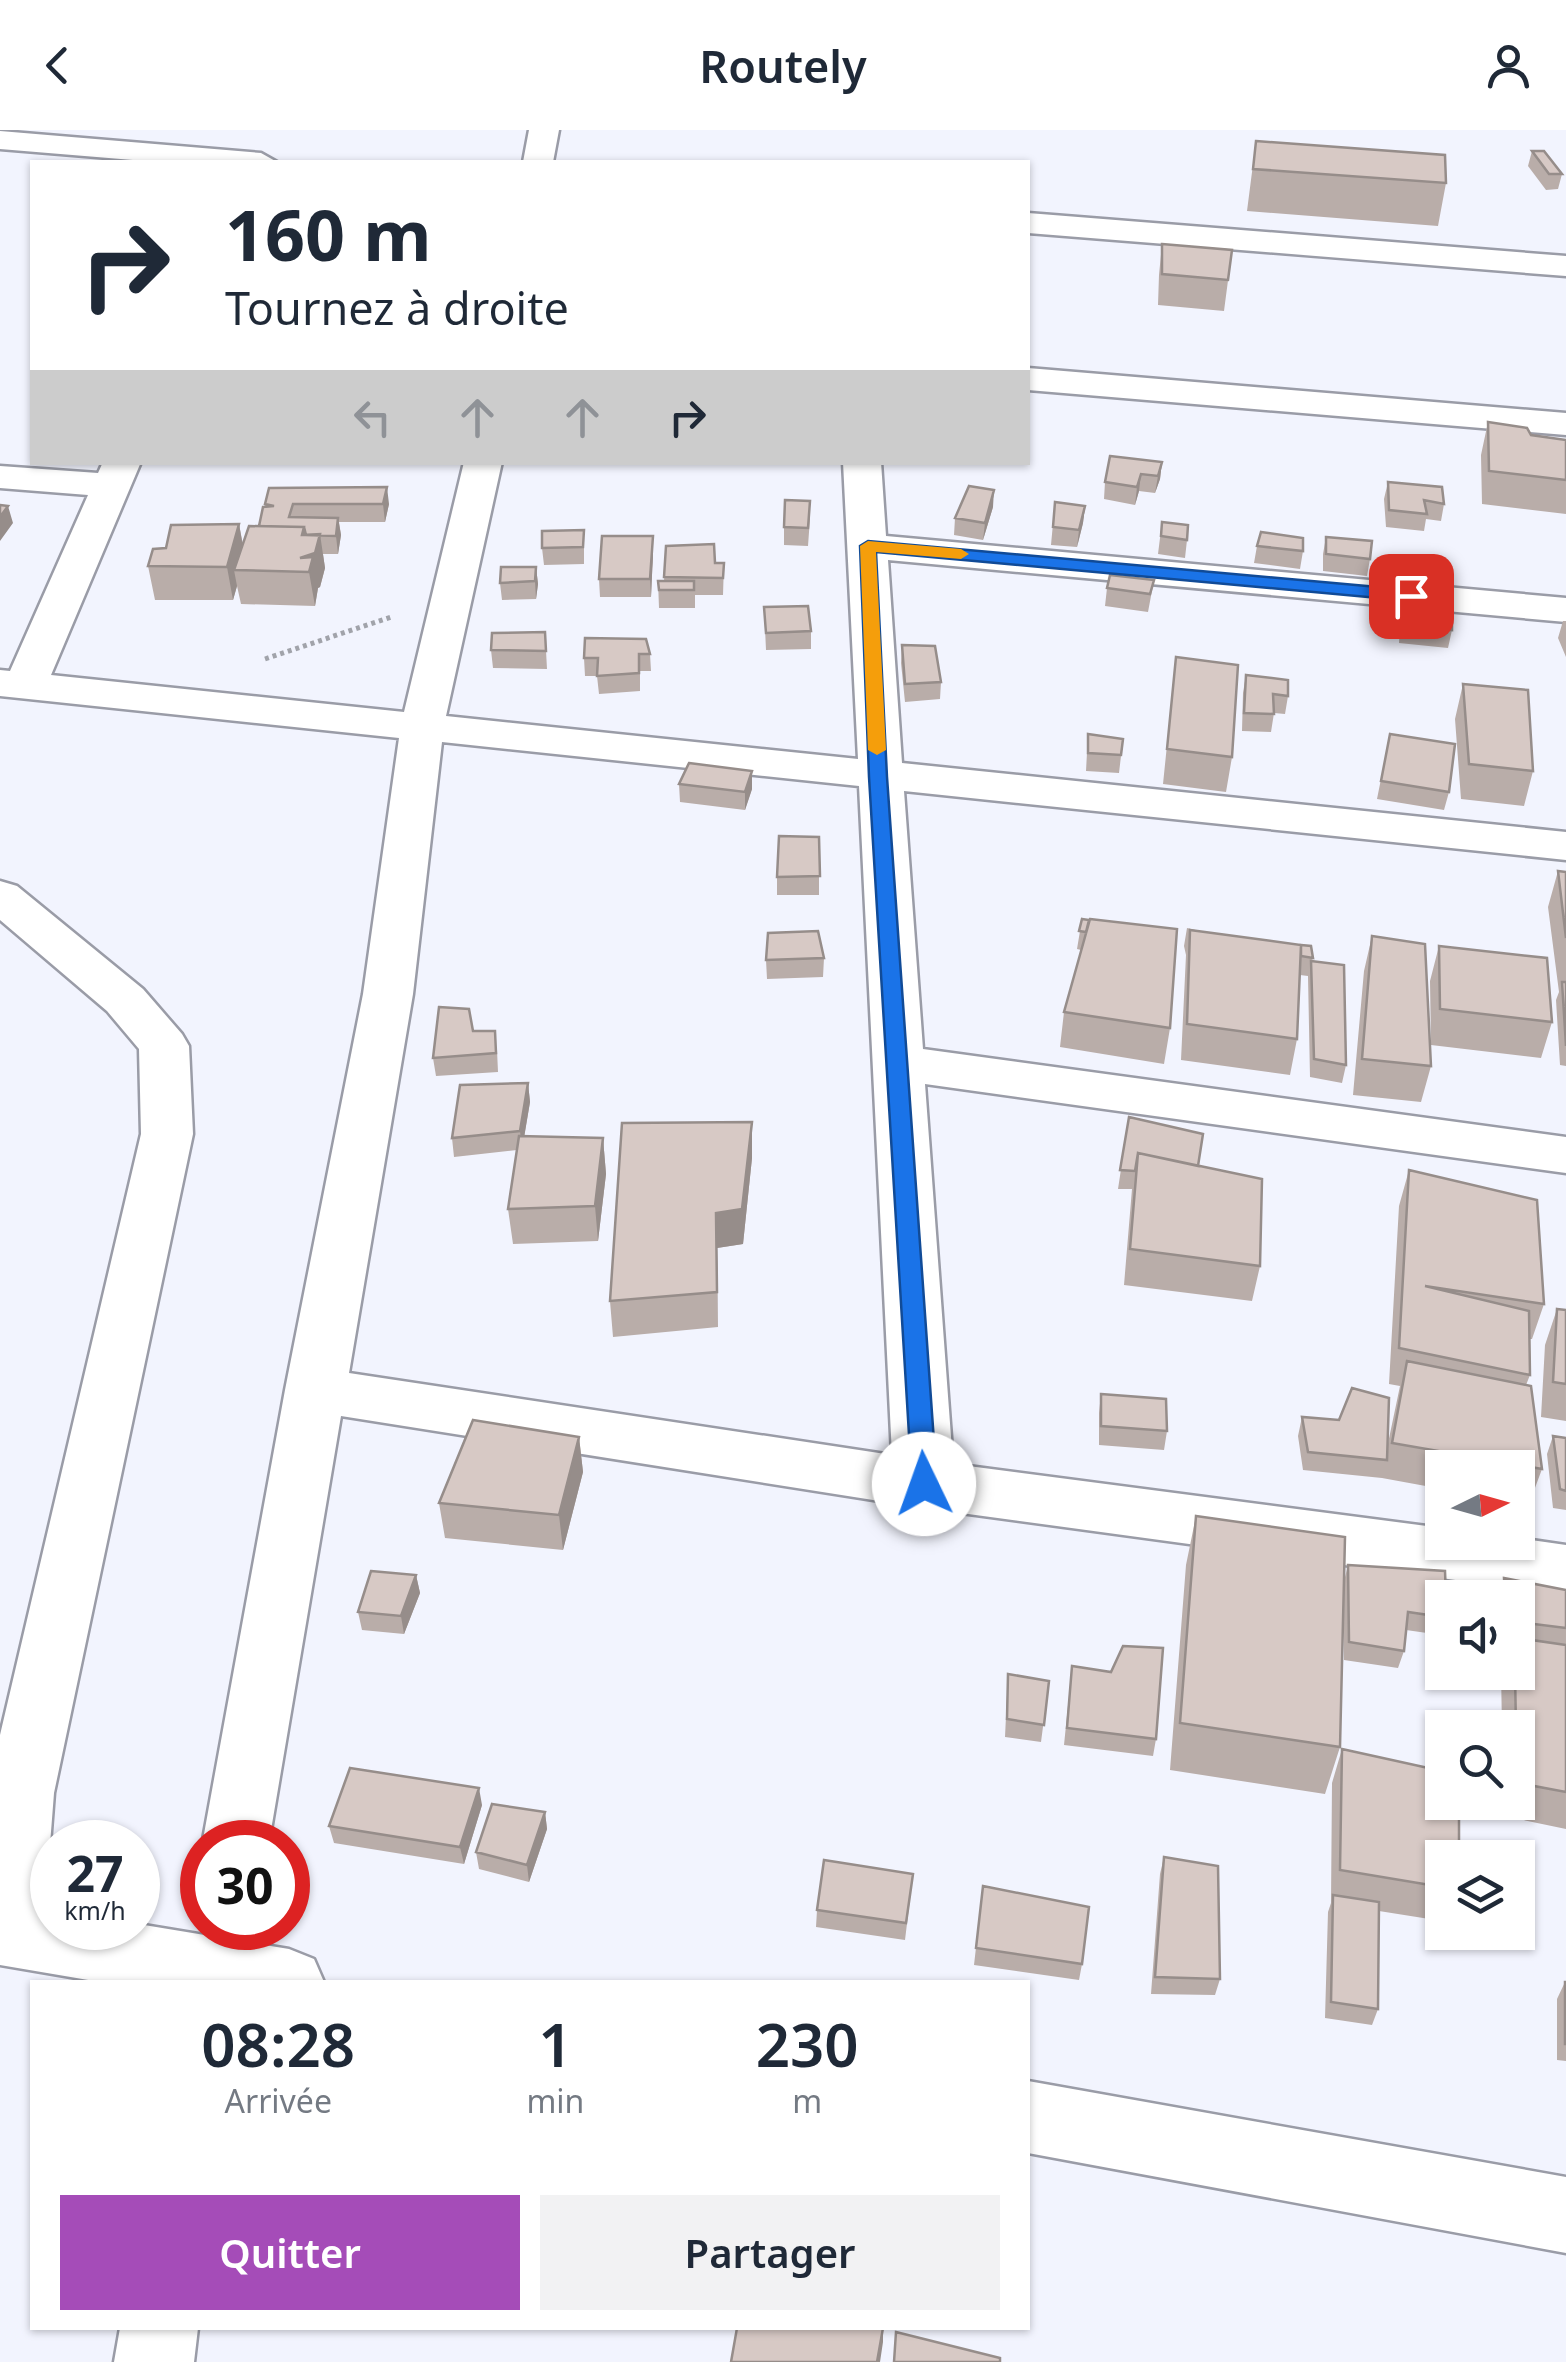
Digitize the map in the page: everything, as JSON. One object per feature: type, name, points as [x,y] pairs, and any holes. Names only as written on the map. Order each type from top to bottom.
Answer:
[{"type":"street","points":[[538,160],[544,130]]},
{"type":"street","points":[[0,140],[222,160]]},
{"type":"street","points":[[0,152],[38,142]]},
{"type":"street","points":[[1030,223],[1566,266]]},
{"type":"street","points":[[1030,379],[1566,424]]},
{"type":"street","points":[[239,1820],[388,994],[422,727],[482,465]]},
{"type":"street","points":[[862,465],[878,777],[924,1484]]},
{"type":"street","points":[[0,477],[118,474],[12,684],[1566,846]]},
{"type":"street","points":[[868,546],[1566,610]]},
{"type":"street","points":[[0,896],[125,1000],[164,1046],[167,1134],[20,1792],[13,1880],[30,1900]]},
{"type":"street","points":[[899,1063],[1566,1155]]},
{"type":"street","points":[[314,1390],[924,1484],[1566,1570]]},
{"type":"street","points":[[0,1933],[30,1932]]},
{"type":"street","points":[[159,1950],[215,1960],[282,1980]]},
{"type":"street","points":[[1030,2117],[1566,2215]]},
{"type":"street","points":[[154,2362],[159,2330]]},
{"type":"path","points":[[256,662],[454,596]]},
{"type":"building","points":[[1256,141],[1445,155],[1446,183],[1253,169]]},
{"type":"building","points":[[1532,151],[1544,151],[1562,174],[1549,174]]},
{"type":"building","points":[[1162,244],[1232,250],[1228,280],[1162,274]]},
{"type":"building","points":[[1488,422],[1566,440],[1566,480],[1489,471]]},
{"type":"building","points":[[1110,456],[1162,462],[1158,476],[1141,474],[1137,487],[1105,482]]},
{"type":"building","points":[[1388,482],[1442,487],[1444,504],[1424,500],[1427,514],[1389,510]]},
{"type":"building","points":[[969,486],[994,490],[985,523],[955,518]]},
{"type":"building","points":[[387,487],[383,504],[293,504],[289,517],[338,518],[336,536],[306,535],[304,527],[259,526],[263,507],[274,506],[265,504],[269,488]]},
{"type":"building","points":[[785,500],[810,501],[808,528],[784,527]]},
{"type":"building","points":[[1055,502],[1085,506],[1079,530],[1053,527]]},
{"type":"building","points":[[1162,522],[1188,525],[1187,540],[1161,536]]},
{"type":"building","points":[[239,524],[227,567],[148,566],[153,549],[166,548],[171,525]]},
{"type":"building","points":[[249,526],[304,527],[302,535],[320,534],[315,553],[300,558],[313,557],[309,572],[234,570]]},
{"type":"building","points":[[584,530],[583,547],[542,548],[542,531]]},
{"type":"building","points":[[1261,532],[1303,538],[1303,551],[1257,546]]},
{"type":"building","points":[[602,536],[653,536],[650,579],[599,579]]},
{"type":"building","points":[[1326,537],[1372,541],[1370,559],[1326,554]]},
{"type":"building","points":[[714,544],[715,563],[724,563],[723,578],[664,577],[666,546]]},
{"type":"building","points":[[501,567],[536,567],[535,581],[500,583]]},
{"type":"building","points":[[1110,575],[1154,580],[1150,594],[1107,588]]},
{"type":"building","points":[[658,581],[694,581],[694,590],[659,590]]},
{"type":"building","points":[[808,606],[811,631],[766,633],[764,607]]},
{"type":"building","points":[[1403,608],[1452,613],[1452,630],[1403,625]]},
{"type":"building","points":[[545,632],[546,651],[491,650],[492,633]]},
{"type":"building","points":[[585,638],[646,639],[650,654],[639,654],[639,673],[597,676],[598,658],[584,658]]},
{"type":"building","points":[[902,645],[935,646],[941,682],[905,684]]},
{"type":"building","points":[[1176,657],[1238,665],[1232,757],[1167,749]]},
{"type":"building","points":[[1246,675],[1288,680],[1288,696],[1273,694],[1274,714],[1244,713]]},
{"type":"building","points":[[1463,684],[1528,690],[1533,771],[1469,764]]},
{"type":"building","points":[[1088,734],[1123,739],[1121,755],[1088,753]]},
{"type":"building","points":[[1390,734],[1455,744],[1449,792],[1381,781]]},
{"type":"building","points":[[689,763],[752,771],[745,792],[679,784]]},
{"type":"building","points":[[779,836],[819,837],[820,876],[777,877]]},
{"type":"building","points":[[1558,871],[1566,872],[1566,938]]},
{"type":"building","points":[[1082,919],[1089,920],[1086,932],[1079,931]]},
{"type":"building","points":[[1090,919],[1177,929],[1170,1028],[1064,1012]]},
{"type":"building","points":[[1190,930],[1301,945],[1297,1039],[1187,1024]]},
{"type":"building","points":[[818,931],[824,958],[766,960],[768,933]]},
{"type":"building","points":[[1372,936],[1425,944],[1431,1066],[1362,1059]]},
{"type":"building","points":[[1301,945],[1311,946],[1313,958],[1301,956]]},
{"type":"building","points":[[1439,946],[1547,958],[1552,1022],[1440,1009]]},
{"type":"building","points":[[1311,961],[1344,965],[1346,1065],[1314,1059]]},
{"type":"building","points":[[1562,982],[1566,982],[1566,1046]]},
{"type":"building","points":[[439,1007],[469,1009],[473,1031],[495,1031],[496,1053],[433,1058]]},
{"type":"building","points":[[528,1083],[520,1131],[452,1138],[460,1085]]},
{"type":"building","points":[[1129,1117],[1203,1134],[1198,1166],[1138,1153],[1135,1171],[1120,1170]]},
{"type":"building","points":[[752,1122],[742,1209],[716,1213],[717,1292],[610,1301],[622,1123]]},
{"type":"building","points":[[519,1136],[603,1138],[595,1206],[508,1209]]},
{"type":"building","points":[[1138,1153],[1262,1179],[1260,1266],[1130,1249]]},
{"type":"building","points":[[1409,1170],[1537,1200],[1544,1304],[1425,1286],[1529,1311],[1530,1375],[1399,1348]]},
{"type":"building","points":[[1557,1309],[1566,1310],[1566,1384],[1553,1382]]},
{"type":"building","points":[[1407,1361],[1531,1386],[1542,1469],[1535,1468],[1535,1450],[1432,1450],[1392,1443]]},
{"type":"building","points":[[1352,1388],[1389,1398],[1387,1460],[1308,1452],[1302,1417],[1339,1420]]},
{"type":"building","points":[[1101,1394],[1166,1399],[1167,1431],[1101,1426]]},
{"type":"building","points":[[473,1420],[579,1437],[559,1515],[439,1503]]},
{"type":"building","points":[[1553,1436],[1566,1438],[1566,1491],[1560,1489]]},
{"type":"building","points":[[1196,1516],[1345,1537],[1340,1747],[1180,1723]]},
{"type":"building","points":[[1348,1565],[1445,1571],[1445,1580],[1425,1580],[1425,1614],[1408,1612],[1404,1651],[1349,1642]]},
{"type":"building","points":[[371,1571],[416,1575],[401,1616],[358,1612]]},
{"type":"building","points":[[1535,1584],[1566,1590],[1566,1628],[1535,1624]]},
{"type":"building","points":[[1535,1640],[1566,1645],[1566,1792],[1535,1786],[1535,1710],[1516,1710],[1515,1690],[1535,1690]]},
{"type":"building","points":[[1123,1646],[1163,1648],[1156,1739],[1067,1728],[1072,1666],[1111,1672]]},
{"type":"building","points":[[1008,1674],[1049,1681],[1044,1725],[1007,1719]]},
{"type":"building","points":[[1342,1749],[1425,1767],[1425,1820],[1459,1820],[1459,1840],[1425,1840],[1425,1884],[1340,1870]]},
{"type":"building","points":[[350,1768],[479,1788],[460,1847],[329,1826]]},
{"type":"building","points":[[492,1804],[545,1812],[527,1865],[476,1852]]},
{"type":"building","points":[[1164,1857],[1218,1866],[1220,1979],[1155,1977]]},
{"type":"building","points":[[824,1860],[913,1874],[906,1923],[817,1910]]},
{"type":"building","points":[[983,1886],[1089,1907],[1082,1964],[976,1948]]},
{"type":"building","points":[[1333,1895],[1379,1902],[1378,2009],[1331,2002]]},
{"type":"building","points":[[737,2330],[883,2330],[877,2362],[731,2362]]},
{"type":"building","points":[[896,2332],[1000,2358],[1000,2362],[894,2362]]},
{"type":"slow traffic","points":[[877,750],[868,546],[961,554]]},
{"type":"route","points":[[924,1484],[878,777],[868,546],[1411,596]]}]
